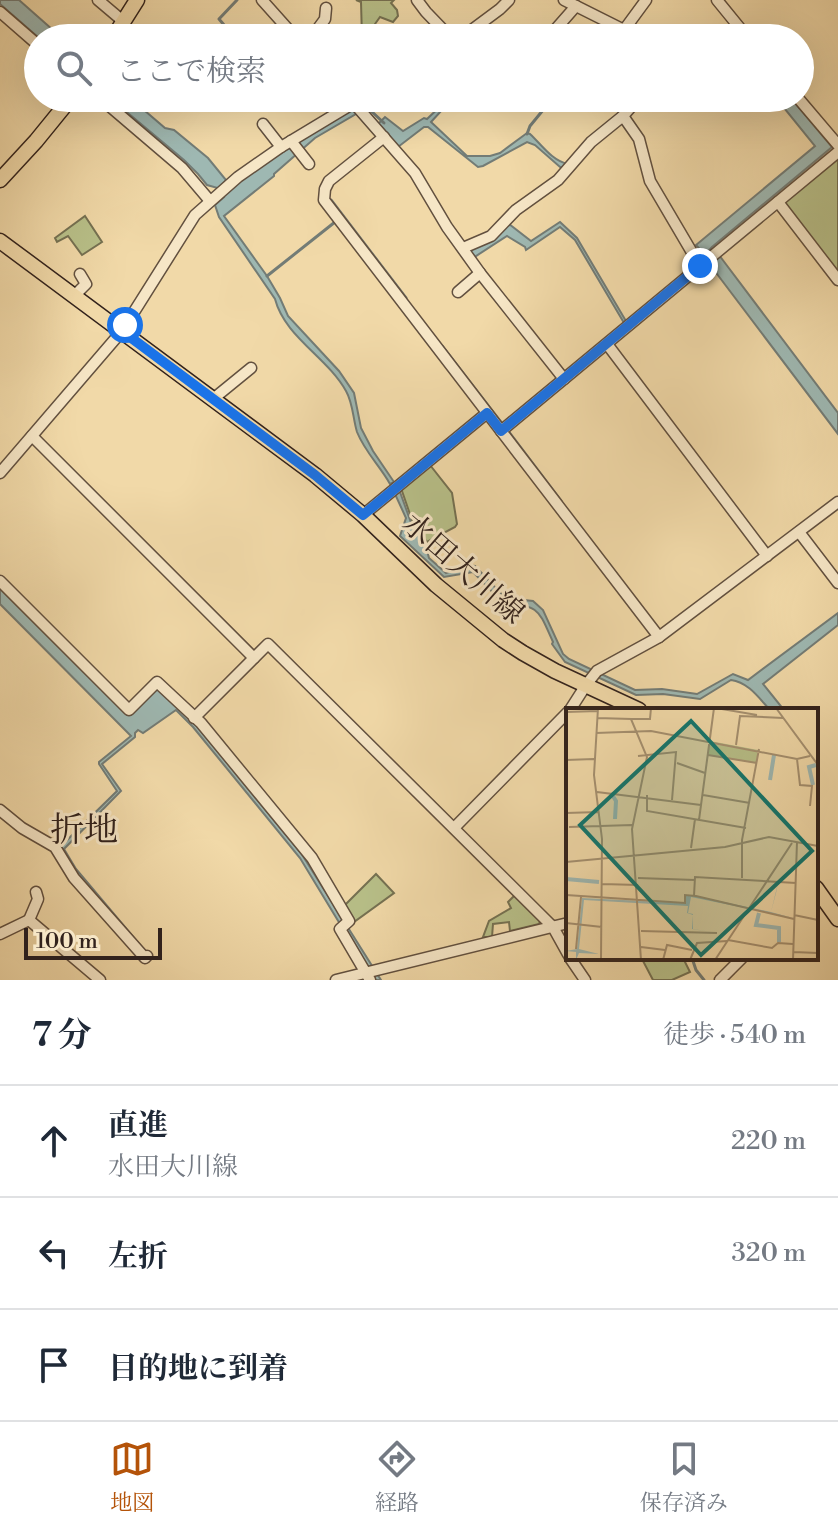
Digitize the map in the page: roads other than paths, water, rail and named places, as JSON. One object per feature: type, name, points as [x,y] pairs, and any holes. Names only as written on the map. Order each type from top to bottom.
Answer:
[{"type":"main road","points":[[124,22],[137,0]]},
{"type":"main road","points":[[0,180],[60,112]]},
{"type":"main road","name":"水田大川線","points":[[0,241],[315,475],[363,515],[436,585],[503,640],[544,665],[592,677],[636,708]]},
{"type":"main road","points":[[818,891],[838,919]]},
{"type":"street","points":[[98,0],[124,22]]},
{"type":"street","points":[[262,0],[283,24]]},
{"type":"street","points":[[417,0],[438,24]]},
{"type":"street","points":[[480,24],[509,0]]},
{"type":"street","points":[[564,0],[609,24]]},
{"type":"street","points":[[633,24],[646,0]]},
{"type":"street","points":[[717,0],[737,24]]},
{"type":"street","points":[[560,24],[576,6]]},
{"type":"street","points":[[321,24],[326,8]]},
{"type":"street","points":[[0,12],[24,33]]},
{"type":"street","points":[[116,112],[182,168],[210,201]]},
{"type":"street","points":[[0,473],[122,331],[195,215],[238,177],[292,146],[336,112]]},
{"type":"street","points":[[362,112],[415,173],[447,227],[480,273],[564,379]]},
{"type":"street","points":[[463,248],[491,236],[516,210],[558,180],[591,142],[627,112]]},
{"type":"street","points":[[810,112],[838,145]]},
{"type":"street","points":[[623,116],[639,139],[650,181],[700,266]]},
{"type":"street","points":[[263,124],[292,146],[309,164]]},
{"type":"street","points":[[384,137],[329,181],[324,200],[659,637]]},
{"type":"street","points":[[501,431],[838,152]]},
{"type":"street","points":[[778,202],[838,280]]},
{"type":"street","points":[[458,292],[480,273]]},
{"type":"street","points":[[74,296],[86,284],[80,274]]},
{"type":"street","points":[[607,344],[767,556]]},
{"type":"street","points":[[213,399],[251,368]]},
{"type":"street","points":[[363,515],[487,413]]},
{"type":"street","points":[[32,436],[254,658]]},
{"type":"street","points":[[0,453],[10,462]]},
{"type":"street","points":[[571,708],[592,677],[659,637],[838,502]]},
{"type":"street","points":[[799,532],[838,583]]},
{"type":"street","points":[[0,581],[129,710],[157,682],[201,723],[312,858],[349,921],[340,929],[368,976]]},
{"type":"street","points":[[194,718],[268,644],[553,927],[566,951]]},
{"type":"street","points":[[454,828],[566,714]]},
{"type":"street","points":[[0,810],[22,828],[55,847],[74,878],[145,958],[147,956]]},
{"type":"street","points":[[0,934],[29,920],[38,899],[36,892]]},
{"type":"street","points":[[29,920],[100,980]]},
{"type":"street","points":[[336,980],[368,976],[566,924]]},
{"type":"street","points":[[572,960],[585,980]]},
{"type":"street","points":[[720,980],[740,960]]},
{"type":"water","points":[[0,0],[19,0],[46,24],[24,25],[0,4]]},
{"type":"water","points":[[127,112],[146,112],[165,128],[174,130],[208,158],[226,180],[223,184],[240,180],[347,112],[360,112],[315,138],[224,216],[267,276],[288,316],[339,371],[354,393],[361,428],[394,482],[390,484],[360,439],[346,391],[288,325],[275,299],[219,217],[215,205],[224,197],[218,188],[207,185],[184,160]]},
{"type":"water","points":[[434,112],[440,112],[431,122],[467,156],[500,153],[527,133],[552,156],[568,164],[560,167],[535,145],[527,142],[478,167],[428,127],[398,147],[378,124],[385,117],[403,131]]},
{"type":"water","points":[[787,112],[803,112],[832,147],[705,255],[696,245],[815,146]]},
{"type":"water","points":[[560,222],[577,238],[626,321],[624,323],[575,240],[560,227],[526,250],[507,236],[473,258],[469,252],[509,224],[531,241]]},
{"type":"water","points":[[719,255],[838,413],[838,434],[714,270],[716,266],[712,261]]},
{"type":"water","points":[[400,492],[413,528],[425,543],[429,558],[446,573],[468,565],[475,566],[505,598],[533,601],[543,610],[563,654],[635,690],[662,689],[697,694],[733,674],[748,680],[838,613],[838,625],[763,684],[782,708],[768,708],[748,687],[731,680],[700,699],[663,694],[636,695],[565,662],[552,644],[536,611],[503,603],[473,572],[444,577],[400,536],[406,518],[395,494]]},
{"type":"water","points":[[0,587],[129,714],[156,687],[198,726],[301,853],[381,980],[374,980],[300,858],[176,710],[143,733],[138,730],[135,737],[102,764],[121,791],[64,849],[76,869],[146,952],[144,954],[75,873],[60,847],[117,791],[99,762],[131,736],[0,604]]},
{"type":"waterway","points":[[223,24],[219,19],[237,0]]},
{"type":"waterway","points":[[372,112],[384,123]]},
{"type":"waterway","points":[[527,134],[541,112]]},
{"type":"waterway","points":[[331,200],[406,298]]},
{"type":"waterway","points":[[267,276],[335,222]]},
{"type":"waterway","points":[[442,346],[503,425]]},
{"type":"waterway","points":[[508,431],[561,501]]},
{"type":"waterway","points":[[693,960],[704,980]]},
{"type":"district","name":"折地","points":[[84,831]]}]
